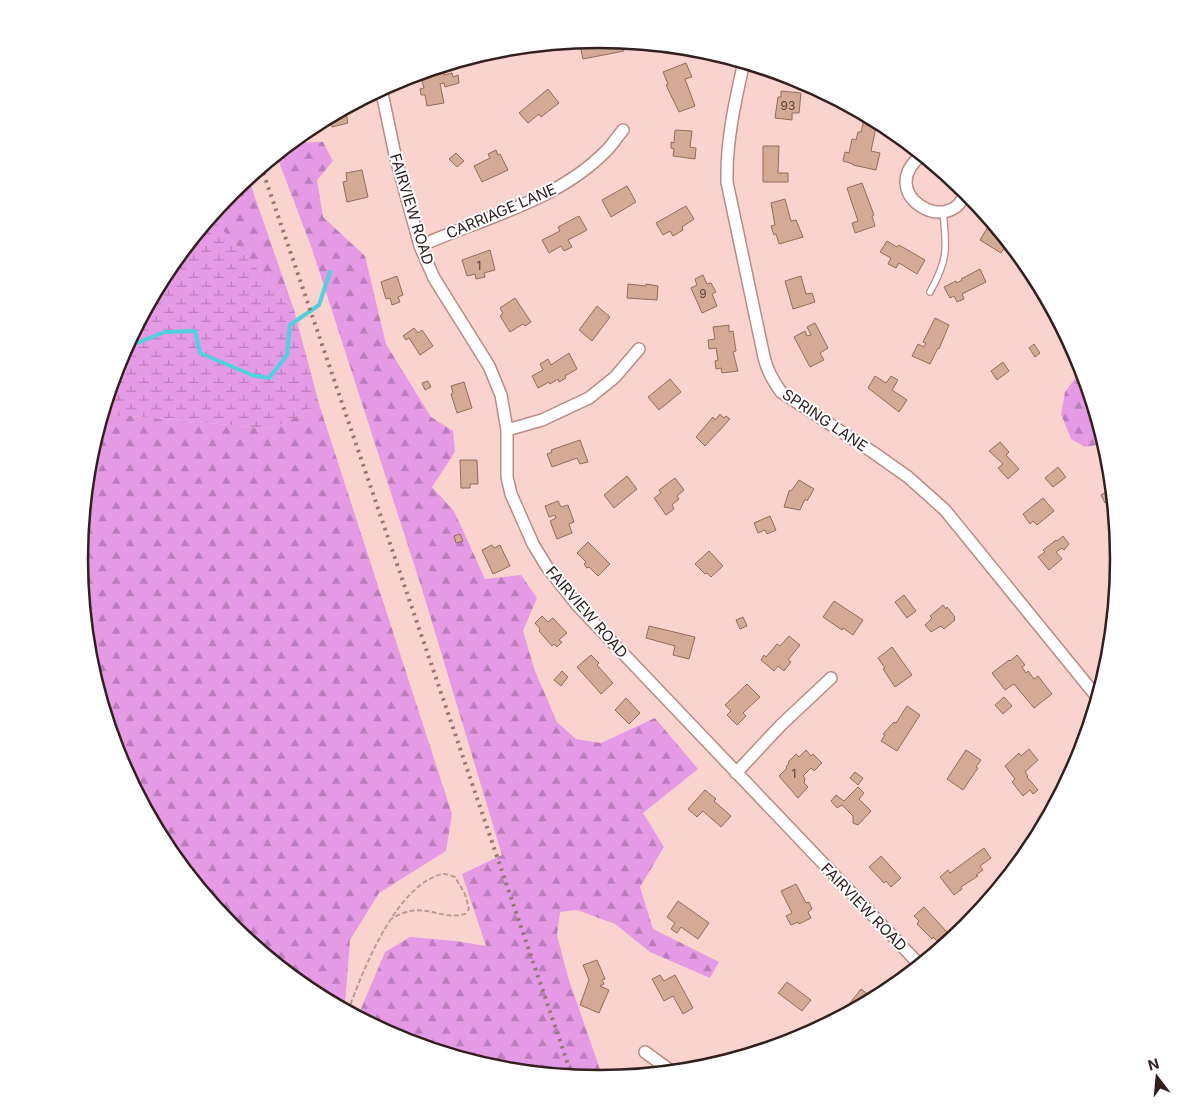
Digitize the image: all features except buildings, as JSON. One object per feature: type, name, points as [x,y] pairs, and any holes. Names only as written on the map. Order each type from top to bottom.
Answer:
[{"type":"street","name":"SPRING LANE","points":[[742,69],[728,154],[727,182],[766,368],[773,382],[781,392],[908,477],[944,510],[965,532],[1092,691]]},
{"type":"street","name":"FAIRVIEW ROAD","points":[[383,95],[395,155],[420,246],[434,278],[489,366],[500,395],[507,430],[507,476],[511,494],[533,544],[547,567],[577,605],[915,960]]},
{"type":"street","name":"CARRIAGE LANE","points":[[420,246],[527,203],[572,180],[606,152],[623,130]]},
{"type":"street","points":[[917,159],[908,171],[906,182],[908,192],[914,202],[932,212],[943,212],[952,209],[962,199]]},
{"type":"street","points":[[507,430],[542,420],[589,398],[615,377],[639,349]]},
{"type":"street","points":[[736,773],[781,725],[831,678]]},
{"type":"street","points":[[646,1052],[663,1065]]},
{"type":"lane","points":[[930,292],[939,276],[946,254],[943,212]]},
{"type":"path","points":[[350,1005],[363,973],[391,919],[419,886],[435,876],[444,874],[455,877],[465,894],[469,909],[465,914],[457,916],[424,910],[409,910],[391,919]]},
{"type":"green space","points":[[323,142],[333,161],[317,180],[323,217],[365,256],[386,344],[431,417],[453,431],[455,452],[432,487],[454,511],[485,579],[521,575],[537,598],[523,631],[535,671],[557,722],[576,739],[601,743],[655,718],[698,769],[643,813],[664,847],[640,887],[653,929],[719,962],[710,978],[650,952],[615,924],[577,910],[560,912],[557,935],[568,977],[600,1070],[532,1065],[466,1052],[403,1031],[360,1011],[385,952],[410,937],[486,946],[462,874],[502,855],[422,589],[312,249],[278,160],[302,143]]},
{"type":"green space","points":[[251,184],[294,310],[215,221]]},
{"type":"green space","points":[[215,221],[294,310],[319,404],[272,429],[132,416],[108,416],[126,363],[156,303],[193,247]]},
{"type":"green space","points":[[1076,377],[1097,445],[1085,447],[1071,439],[1061,414],[1065,392]]},
{"type":"green space","points":[[319,404],[452,814],[446,851],[379,893],[350,940],[345,1002],[287,964],[237,920],[193,870],[174,842],[140,785],[126,754],[105,691],[92,625],[89,592],[89,525],[97,459],[108,416],[132,416],[272,429]]},
{"type":"waterway","points":[[135,344],[165,332],[195,331],[200,353],[252,375],[269,378],[287,355],[290,325],[319,305],[330,272]]},
{"type":"railway","points":[[263,173],[569,1068]]}]
